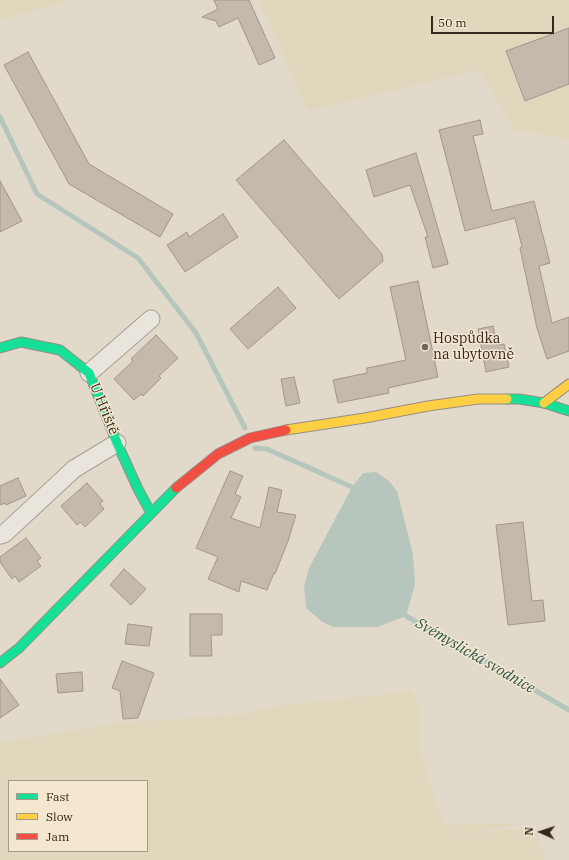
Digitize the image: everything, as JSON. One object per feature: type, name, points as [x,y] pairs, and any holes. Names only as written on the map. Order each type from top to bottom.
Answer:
[{"type":"street","points":[[89,373],[151,319]]},
{"type":"street","name":"U Hřiště","points":[[0,348],[21,342],[60,350],[89,373],[117,443],[138,489],[151,513]]},
{"type":"street","points":[[544,403],[569,384]]},
{"type":"street","points":[[0,663],[19,648],[178,487],[218,454],[250,438],[285,430],[478,399],[519,399],[544,403],[569,411]]},
{"type":"street","points":[[0,535],[4,534],[74,469],[117,443]]},
{"type":"shaded area","points":[[0,0],[72,0],[0,20]]},
{"type":"shaded area","points":[[259,0],[569,0],[569,139],[515,130],[479,70],[308,111]]},
{"type":"shaded area","points":[[376,472],[389,481],[397,491],[413,554],[415,584],[406,616],[377,627],[333,627],[321,621],[306,608],[304,586],[309,568],[352,487],[363,473]]},
{"type":"shaded area","points":[[412,690],[419,706],[419,747],[444,825],[533,823],[496,828],[448,840],[490,832],[535,827],[545,860],[0,860],[0,743],[119,723],[244,714],[277,706]]},
{"type":"building","points":[[214,0],[249,0],[275,58],[259,65],[238,18],[219,27],[216,21],[202,17],[218,9]]},
{"type":"building","points":[[569,28],[569,84],[525,101],[506,51]]},
{"type":"building","points":[[28,52],[89,164],[173,214],[160,237],[69,184],[4,65]]},
{"type":"building","points":[[480,120],[483,134],[473,136],[492,211],[534,201],[550,263],[539,266],[552,323],[569,317],[569,351],[547,359],[537,328],[515,218],[465,231],[439,130]]},
{"type":"building","points":[[284,140],[382,254],[383,261],[339,299],[236,180]]},
{"type":"building","points":[[416,153],[448,264],[433,268],[425,237],[428,237],[410,185],[374,197],[366,170]]},
{"type":"building","points":[[0,181],[22,221],[0,232]]},
{"type":"building","points":[[223,214],[238,237],[185,272],[167,245],[187,232],[189,237]]},
{"type":"building","points":[[418,281],[438,377],[388,388],[389,393],[338,403],[333,380],[367,373],[367,368],[406,360],[390,287]]},
{"type":"building","points":[[278,287],[296,308],[248,349],[230,329]]},
{"type":"building","points":[[493,326],[497,345],[504,344],[509,367],[486,372],[478,329]]},
{"type":"building","points":[[156,335],[178,358],[159,376],[161,378],[143,396],[141,394],[134,400],[114,379],[133,361],[131,359]]},
{"type":"building","points":[[294,377],[300,403],[286,406],[281,379]]},
{"type":"building","points":[[230,471],[243,476],[235,494],[241,497],[231,518],[260,528],[269,487],[282,490],[277,512],[296,515],[288,541],[267,590],[241,581],[239,592],[208,579],[218,557],[196,548]]},
{"type":"building","points":[[18,478],[26,496],[6,505],[5,503],[0,505],[0,486]]},
{"type":"building","points":[[87,483],[103,501],[100,504],[104,509],[85,527],[80,522],[77,525],[61,506]]},
{"type":"building","points":[[523,522],[532,601],[543,600],[545,621],[508,625],[496,525]]},
{"type":"building","points":[[26,538],[41,558],[37,561],[41,566],[19,582],[15,576],[12,579],[0,562],[0,557]]},
{"type":"building","points":[[124,569],[146,589],[131,605],[110,585]]},
{"type":"building","points":[[190,614],[222,614],[222,635],[211,635],[212,656],[190,656]]},
{"type":"building","points":[[128,624],[152,627],[149,646],[125,644]]},
{"type":"building","points":[[122,661],[154,673],[138,718],[123,719],[120,691],[112,688]]},
{"type":"building","points":[[82,672],[83,691],[58,693],[56,674]]},
{"type":"building","points":[[0,679],[19,705],[0,718]]},
{"type":"waterway","name":"Svémyslická svodnice","points":[[0,117],[37,194],[138,258],[196,333],[245,428]]},
{"type":"waterway","name":"Svémyslická svodnice","points":[[255,448],[267,449],[352,487],[354,494]]},
{"type":"waterway","name":"Svémyslická svodnice","points":[[403,610],[406,616],[569,710]]},
{"type":"traffic: fast","points":[[0,348],[21,342],[60,350],[89,373],[117,443],[138,489],[151,513]]},
{"type":"traffic: fast","points":[[507,399],[519,399],[544,403],[569,411]]},
{"type":"traffic: fast","points":[[0,663],[19,648],[176,488]]},
{"type":"traffic: slow","points":[[544,403],[569,384]]},
{"type":"traffic: slow","points":[[286,430],[365,418],[428,406],[478,399],[507,399]]},
{"type":"traffic: jam","points":[[176,488],[218,454],[250,438],[286,430]]},
{"type":"place","name":"Hospůdka na ubytovně","points":[[425,347]]}]
